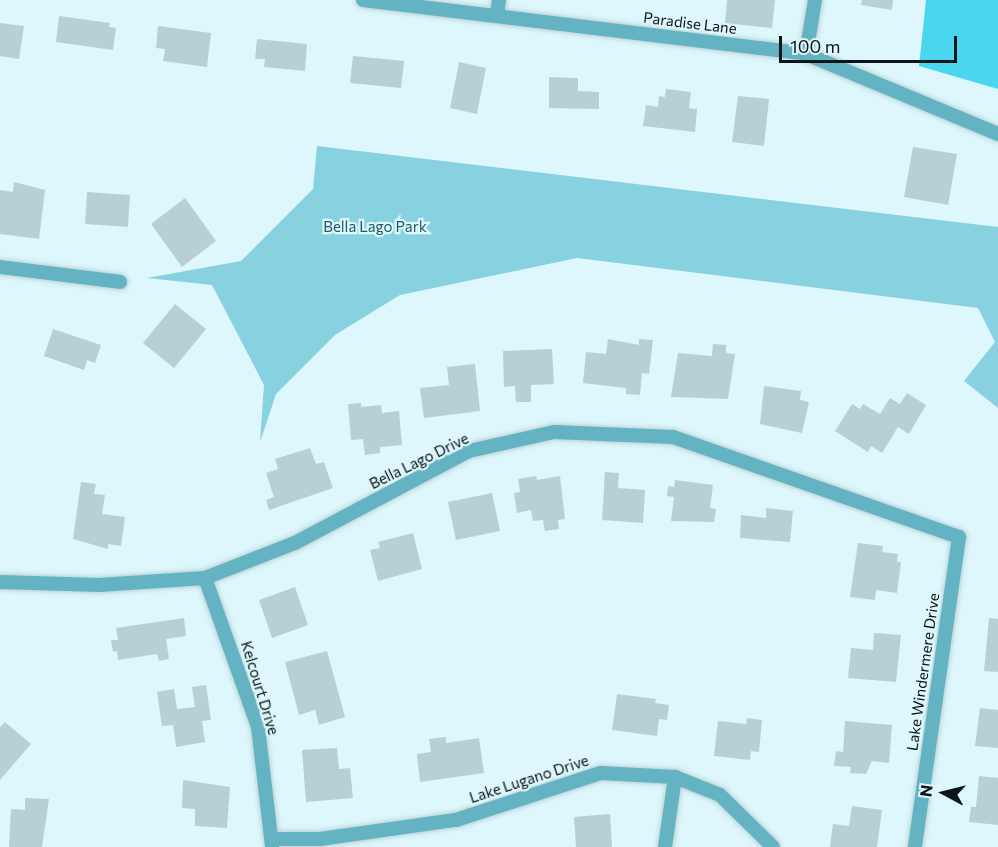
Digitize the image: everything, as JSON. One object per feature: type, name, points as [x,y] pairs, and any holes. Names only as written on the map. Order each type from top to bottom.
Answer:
[{"type":"street","name":"Paradise Lane","points":[[363,0],[806,54],[998,135]]},
{"type":"street","points":[[497,16],[499,0]]},
{"type":"street","points":[[806,54],[815,0]]},
{"type":"street","points":[[0,267],[120,282]]},
{"type":"street","name":"Bella Lago Drive","points":[[0,582],[99,585],[205,578],[295,543],[469,451],[555,432],[673,437],[959,537]]},
{"type":"street","name":"Lake Windermere Drive","points":[[915,847],[959,537]]},
{"type":"street","name":"Kelcourt Drive","points":[[205,578],[258,727],[272,843]]},
{"type":"street","name":"Lake Lugano Drive","points":[[272,843],[320,839],[456,820],[601,773],[675,777],[720,795],[773,847]]},
{"type":"street","points":[[664,847],[675,777]]},
{"type":"green space","name":"Bella Lago Park","points":[[317,146],[998,227],[998,408],[964,381],[995,342],[978,308],[577,258],[400,295],[335,335],[276,394],[260,442],[264,385],[212,285],[147,278],[241,261],[313,189]]},
{"type":"shaded area","points":[[926,0],[998,0],[998,89],[919,66]]},
{"type":"building","points":[[727,0],[775,0],[772,28],[725,23]]},
{"type":"building","points":[[862,0],[893,0],[892,10],[861,5]]},
{"type":"building","points":[[59,16],[110,23],[109,27],[116,28],[113,50],[56,42]]},
{"type":"building","points":[[0,23],[24,26],[19,59],[0,56]]},
{"type":"building","points":[[158,26],[211,33],[207,67],[163,61],[165,49],[156,48]]},
{"type":"building","points":[[257,39],[307,44],[305,71],[264,67],[265,59],[255,59]]},
{"type":"building","points":[[353,56],[404,61],[401,88],[350,83]]},
{"type":"building","points":[[459,62],[486,68],[477,114],[450,108]]},
{"type":"building","points":[[549,77],[578,78],[578,91],[599,92],[599,109],[549,108]]},
{"type":"building","points":[[666,89],[691,92],[689,108],[697,109],[695,132],[643,126],[646,105],[658,107],[659,96],[665,97]]},
{"type":"building","points":[[738,96],[769,99],[764,146],[732,142]]},
{"type":"building","points":[[913,147],[957,154],[948,205],[904,197]]},
{"type":"building","points":[[14,182],[45,190],[39,239],[0,234],[0,190],[13,192]]},
{"type":"building","points":[[87,192],[130,195],[128,227],[85,224]]},
{"type":"building","points":[[185,198],[216,241],[182,267],[151,224]]},
{"type":"building","points":[[175,304],[206,329],[174,368],[143,343]]},
{"type":"building","points":[[53,329],[101,345],[95,363],[87,360],[84,370],[44,356]]},
{"type":"building","points":[[608,339],[639,345],[639,339],[653,340],[649,374],[642,373],[640,395],[626,394],[626,388],[583,383],[586,352],[606,354]]},
{"type":"building","points":[[713,344],[726,345],[726,353],[735,354],[728,399],[671,397],[678,353],[712,356]]},
{"type":"building","points":[[552,349],[554,384],[531,385],[531,402],[516,402],[515,386],[504,387],[503,351]]},
{"type":"building","points":[[475,364],[480,411],[424,418],[420,388],[449,385],[447,367]]},
{"type":"building","points":[[764,386],[801,391],[800,400],[809,402],[802,433],[760,424]]},
{"type":"building","points":[[907,393],[926,405],[909,434],[898,427],[882,453],[871,446],[868,452],[835,431],[852,404],[860,409],[863,404],[880,414],[890,398],[900,404]]},
{"type":"building","points":[[361,403],[361,407],[381,405],[382,413],[399,411],[402,445],[380,447],[380,453],[365,455],[363,439],[351,440],[348,404]]},
{"type":"building","points":[[310,448],[316,464],[324,462],[333,488],[269,510],[266,500],[274,497],[266,473],[278,469],[275,459]]},
{"type":"building","points":[[605,472],[619,473],[618,488],[645,490],[643,523],[602,520]]},
{"type":"building","points":[[536,476],[537,480],[560,476],[565,519],[558,520],[559,529],[545,531],[543,520],[533,521],[531,510],[517,513],[514,493],[520,492],[518,479]]},
{"type":"building","points":[[675,480],[713,485],[710,508],[716,509],[714,522],[671,521],[674,497],[667,496],[668,486],[674,487]]},
{"type":"building","points":[[81,482],[96,484],[94,494],[105,495],[102,514],[125,517],[121,546],[108,544],[108,549],[73,539]]},
{"type":"building","points":[[492,493],[500,531],[456,540],[448,502]]},
{"type":"building","points":[[766,508],[793,511],[790,542],[740,538],[741,515],[766,518]]},
{"type":"building","points":[[413,533],[422,569],[378,581],[370,550],[380,548],[378,542]]},
{"type":"building","points":[[858,543],[883,546],[882,552],[898,554],[897,562],[901,562],[897,593],[876,590],[875,600],[850,597]]},
{"type":"building","points":[[295,587],[308,625],[272,638],[259,600]]},
{"type":"building","points":[[184,618],[186,636],[166,639],[169,659],[159,661],[157,654],[118,660],[117,651],[113,652],[111,640],[118,640],[116,628]]},
{"type":"building","points":[[989,618],[998,619],[998,672],[984,671]]},
{"type":"building","points":[[874,633],[901,635],[896,682],[848,678],[851,648],[873,650]]},
{"type":"building","points":[[327,651],[345,717],[319,725],[315,710],[299,715],[285,662]]},
{"type":"building","points":[[206,685],[211,720],[202,721],[205,742],[176,747],[173,725],[162,726],[157,692],[174,689],[177,709],[195,707],[192,687]]},
{"type":"building","points":[[617,694],[656,699],[655,703],[669,705],[667,720],[659,719],[657,736],[612,730]]},
{"type":"building","points":[[980,708],[998,710],[998,748],[975,746]]},
{"type":"building","points":[[747,718],[762,720],[759,752],[751,751],[750,760],[714,756],[718,721],[746,724]]},
{"type":"building","points":[[845,721],[892,725],[889,763],[872,761],[866,774],[850,773],[851,767],[834,766],[836,751],[843,752]]},
{"type":"building","points":[[5,722],[31,744],[0,780],[0,727]]},
{"type":"building","points":[[446,737],[446,743],[479,738],[484,773],[420,782],[417,754],[431,752],[429,739]]},
{"type":"building","points":[[337,748],[339,769],[350,768],[353,798],[306,802],[302,750]]},
{"type":"building","points":[[979,776],[998,778],[998,825],[969,822],[971,807],[976,807]]},
{"type":"building","points":[[183,780],[230,787],[227,828],[195,826],[195,809],[182,808]]},
{"type":"building","points":[[25,798],[49,799],[42,847],[9,847],[11,809],[25,810]]},
{"type":"building","points":[[852,806],[882,810],[877,847],[830,847],[833,824],[849,826]]},
{"type":"building","points":[[610,814],[612,847],[576,847],[574,817]]}]
